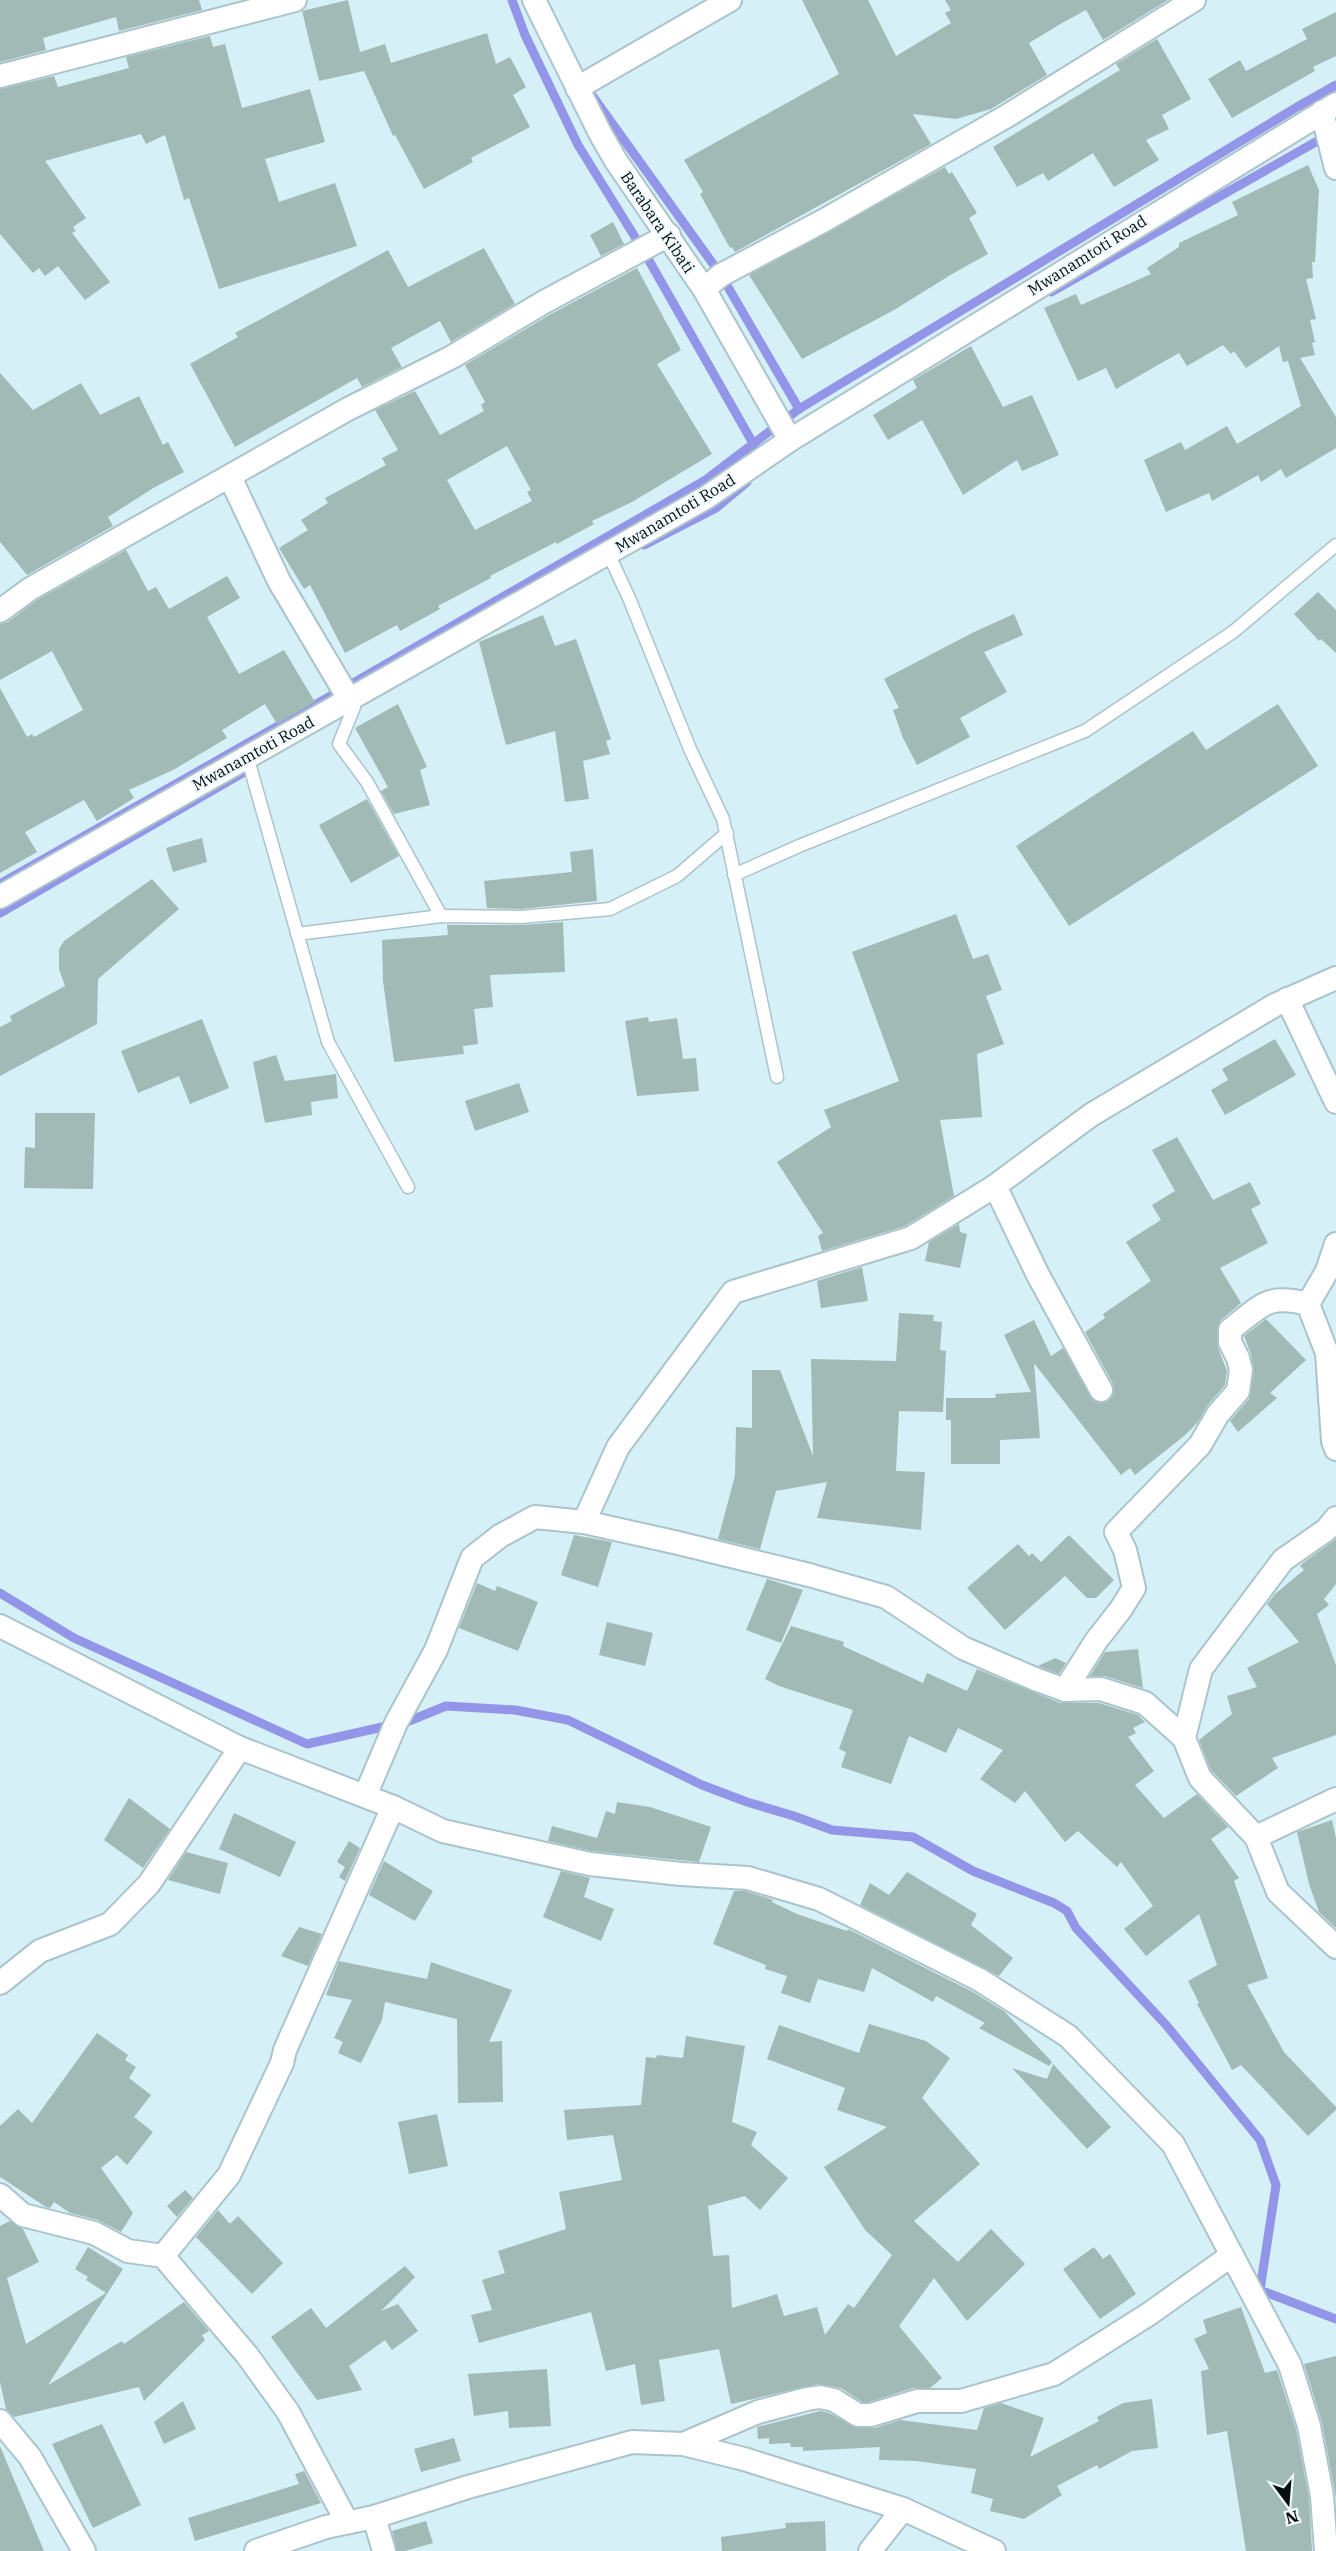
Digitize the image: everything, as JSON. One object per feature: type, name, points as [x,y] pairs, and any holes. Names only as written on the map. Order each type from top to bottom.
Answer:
[{"type":"street","points":[[0,76],[295,0]]},
{"type":"street","name":"Barabara Kibati","points":[[534,0],[616,161],[704,289],[790,440]]},
{"type":"street","points":[[577,88],[730,0]]},
{"type":"street","points":[[704,289],[721,275],[823,221],[1006,116],[1194,0]]},
{"type":"street","points":[[1329,108],[1336,168]]},
{"type":"street","name":"Mwanamtoti Road","points":[[0,897],[707,497],[790,440],[1329,108]]},
{"type":"street","points":[[0,611],[30,589],[348,409],[452,357],[544,302],[669,235]]},
{"type":"street","points":[[230,477],[279,581],[349,699]]},
{"type":"street","points":[[584,1521],[618,1447],[734,1292],[911,1238],[995,1186],[1091,1115],[1287,999],[1336,978]]},
{"type":"street","points":[[1287,999],[1336,1102]]},
{"type":"street","points":[[995,1186],[1038,1275],[1101,1390]]},
{"type":"street","points":[[1308,1304],[1328,1271],[1336,1244]]},
{"type":"street","points":[[1065,1690],[1134,1588],[1125,1550],[1116,1532],[1200,1445],[1218,1414],[1238,1391],[1240,1370],[1238,1358],[1230,1342],[1230,1330],[1266,1302],[1286,1298],[1308,1304]]},
{"type":"street","points":[[1308,1304],[1327,1353],[1333,1441],[1336,1449]]},
{"type":"street","points":[[365,1796],[396,1723],[436,1650],[472,1558],[500,1536],[536,1517],[584,1521],[809,1575],[886,1597],[963,1648],[1065,1690],[1101,1689],[1145,1703],[1184,1738],[1200,1778],[1256,1837],[1278,1892],[1336,1947]]},
{"type":"street","points":[[1184,1738],[1201,1669],[1283,1560],[1326,1530],[1336,1518]]},
{"type":"street","points":[[0,1626],[240,1748],[393,1807],[443,1830],[540,1855],[590,1864],[681,1874],[748,1878],[819,1899],[980,1980],[1068,2036],[1173,2144],[1290,2365],[1306,2416],[1322,2496],[1326,2551]]},
{"type":"street","points":[[0,1983],[40,1951],[110,1924],[149,1884],[240,1748]]},
{"type":"street","points":[[1256,1837],[1336,1799]]},
{"type":"street","points":[[163,2256],[229,2175],[282,2062],[285,2050],[393,1807]]},
{"type":"street","points":[[0,2195],[23,2215],[94,2233],[129,2251],[163,2256],[248,2355],[288,2412],[347,2522]]},
{"type":"street","points":[[683,2444],[758,2412],[807,2399],[820,2397],[834,2400],[858,2415],[871,2415],[916,2401],[961,2401],[1054,2374],[1149,2314],[1232,2255]]},
{"type":"street","points":[[0,2421],[30,2457],[84,2551]]},
{"type":"street","points":[[256,2551],[326,2526],[374,2517],[468,2487],[632,2442],[683,2444],[744,2458],[903,2509],[994,2551]]},
{"type":"street","points":[[870,2551],[903,2509]]},
{"type":"street","points":[[374,2517],[384,2551]]},
{"type":"lane","points":[[734,875],[799,846],[1085,731],[1233,632],[1336,545]]},
{"type":"lane","points":[[608,553],[727,833],[777,1077]]},
{"type":"lane","points":[[349,699],[354,707],[339,744],[367,782],[441,916]]},
{"type":"lane","points":[[247,756],[328,1042],[408,1187]]},
{"type":"lane","points":[[297,934],[441,916],[521,917],[610,909],[676,876],[727,833]]},
{"type":"building","points":[[0,0],[199,0],[202,10],[119,31],[116,17],[43,38],[46,50],[0,62]]},
{"type":"building","points":[[348,0],[360,52],[385,44],[391,63],[487,33],[496,64],[510,57],[526,87],[513,95],[530,127],[471,158],[473,162],[424,189],[395,135],[393,136],[364,71],[319,81],[302,11]]},
{"type":"building","points":[[802,0],[868,0],[896,56],[951,23],[945,13],[951,10],[945,0],[1168,0],[1103,40],[1086,10],[1062,23],[1029,43],[1047,75],[991,109],[956,119],[913,114],[931,144],[735,252],[732,247],[730,248],[700,194],[703,192],[684,160],[839,74]]},
{"type":"building","points":[[1336,12],[1336,56],[1313,67],[1315,71],[1232,118],[1208,79],[1240,60],[1246,71],[1307,39],[1302,29]]},
{"type":"building","points":[[210,36],[213,47],[225,44],[242,108],[310,89],[325,142],[265,159],[279,202],[335,183],[357,246],[219,289],[189,198],[184,200],[165,135],[146,144],[141,134],[45,161],[86,218],[73,227],[76,231],[72,233],[110,282],[85,300],[58,266],[45,276],[39,268],[33,273],[0,234],[0,89],[54,76],[58,87],[129,68],[126,57]]},
{"type":"building","points":[[1157,39],[1191,99],[1162,115],[1169,129],[1146,140],[1159,160],[1114,187],[1093,153],[1048,181],[1043,173],[1017,187],[993,147],[1120,70],[1116,64]]},
{"type":"building","points":[[1308,165],[1319,190],[1315,262],[1312,262],[1313,278],[1306,279],[1316,319],[1310,320],[1315,342],[1312,343],[1315,355],[1300,358],[1336,417],[1336,448],[1286,478],[1281,469],[1261,482],[1258,475],[1212,501],[1209,493],[1166,512],[1144,460],[1181,442],[1185,450],[1227,426],[1237,444],[1301,406],[1288,361],[1283,362],[1279,346],[1246,368],[1234,351],[1231,354],[1223,345],[1187,366],[1179,353],[1116,389],[1106,368],[1078,381],[1044,308],[1076,294],[1081,305],[1151,274],[1147,268],[1179,247],[1179,243],[1238,215],[1232,202]]},
{"type":"building","points":[[945,167],[949,174],[952,172],[977,213],[969,218],[988,254],[894,310],[802,359],[749,275]]},
{"type":"building","points":[[613,222],[624,244],[601,256],[590,235]]},
{"type":"building","points":[[484,248],[515,304],[451,342],[440,321],[391,348],[402,367],[362,387],[357,378],[235,447],[190,364],[238,337],[235,333],[388,250],[408,287]]},
{"type":"building","points":[[637,268],[681,350],[657,364],[712,454],[632,502],[592,521],[594,524],[490,576],[491,578],[438,606],[440,609],[400,631],[397,625],[345,653],[310,585],[304,589],[279,548],[308,530],[301,520],[328,503],[325,498],[386,465],[382,458],[398,450],[375,410],[415,391],[440,435],[484,411],[481,405],[485,402],[465,365],[551,314]],"holes":[[[507,446],[531,490],[527,492],[532,501],[475,530],[447,480]]]},
{"type":"building","points":[[971,346],[1003,407],[1032,395],[1059,455],[1022,471],[1017,460],[963,495],[922,420],[888,440],[873,415],[917,388],[913,380]]},
{"type":"building","points":[[0,373],[33,410],[81,383],[100,415],[139,396],[163,445],[168,442],[184,472],[155,487],[108,517],[113,526],[27,575],[0,542]]},
{"type":"building","points":[[126,550],[148,591],[156,587],[169,609],[227,576],[240,598],[207,617],[239,674],[284,650],[315,702],[277,724],[265,704],[222,730],[227,738],[173,770],[129,790],[134,798],[97,821],[84,800],[25,832],[37,852],[0,873],[0,688],[27,737],[32,734],[34,737],[83,710],[52,651],[0,680],[0,624],[8,622],[37,600]]},
{"type":"building","points":[[1318,592],[1336,610],[1336,653],[1321,639],[1319,641],[1294,614]]},
{"type":"building","points":[[1014,614],[1023,635],[984,652],[1007,692],[960,718],[970,737],[917,765],[903,738],[893,710],[899,708],[884,679]]},
{"type":"building","points":[[543,615],[555,646],[576,639],[611,739],[606,741],[610,754],[583,761],[589,799],[565,802],[555,731],[506,745],[479,642]]},
{"type":"building","points":[[398,704],[427,767],[420,770],[430,805],[394,814],[381,791],[388,787],[355,728]]},
{"type":"building","points":[[1278,704],[1318,766],[1069,926],[1016,846],[1193,731],[1206,750]]},
{"type":"building","points":[[367,799],[399,856],[351,883],[319,825]]},
{"type":"building","points":[[202,838],[207,862],[173,872],[166,848]]},
{"type":"building","points":[[593,849],[597,901],[521,909],[487,908],[484,881],[572,872],[570,852]]},
{"type":"building","points":[[152,879],[179,909],[98,979],[97,1024],[0,1076],[0,1027],[12,1021],[10,1016],[65,986],[59,969],[59,949],[64,941]]},
{"type":"building","points":[[956,914],[973,959],[988,954],[1002,990],[986,996],[1004,1044],[977,1054],[982,1117],[940,1120],[954,1196],[905,1226],[822,1251],[818,1236],[823,1233],[777,1162],[831,1127],[824,1110],[899,1081],[852,952]]},
{"type":"building","points":[[563,922],[565,972],[490,975],[493,1007],[474,1009],[478,1044],[463,1046],[464,1054],[394,1062],[383,981],[382,940],[448,935],[447,925],[522,925]]},
{"type":"building","points":[[648,1017],[649,1022],[677,1018],[683,1059],[696,1058],[699,1091],[637,1096],[625,1021]]},
{"type":"building","points":[[202,1019],[229,1088],[190,1104],[179,1076],[138,1093],[121,1051]]},
{"type":"building","points":[[1275,1039],[1296,1075],[1225,1115],[1211,1090],[1228,1080],[1222,1069]]},
{"type":"building","points":[[276,1055],[285,1081],[336,1074],[338,1098],[311,1102],[312,1115],[265,1123],[253,1062]]},
{"type":"building","points":[[519,1083],[529,1112],[475,1131],[465,1101]]},
{"type":"building","points":[[35,1113],[95,1113],[93,1189],[24,1188],[25,1147],[35,1148]]},
{"type":"building","points":[[1177,1137],[1213,1200],[1250,1182],[1261,1204],[1251,1209],[1268,1243],[1220,1268],[1241,1303],[1221,1320],[1217,1329],[1218,1348],[1227,1371],[1225,1385],[1208,1405],[1198,1422],[1184,1436],[1135,1475],[1130,1468],[1121,1475],[1034,1363],[1040,1438],[1000,1440],[1000,1464],[951,1464],[951,1420],[946,1420],[946,1398],[996,1398],[995,1394],[1031,1392],[1004,1335],[1034,1320],[1051,1356],[1063,1348],[1094,1401],[1101,1403],[1112,1397],[1113,1384],[1085,1332],[1105,1318],[1103,1314],[1151,1281],[1126,1242],[1161,1220],[1152,1205],[1175,1191],[1152,1150]]},
{"type":"building","points":[[959,1224],[960,1232],[967,1234],[960,1268],[925,1261],[929,1242]]},
{"type":"building","points":[[862,1267],[868,1301],[821,1308],[817,1281]]},
{"type":"building","points":[[899,1313],[934,1315],[933,1321],[942,1322],[940,1350],[946,1351],[943,1412],[899,1411],[896,1471],[925,1472],[921,1530],[817,1518],[827,1482],[776,1491],[760,1549],[718,1539],[735,1476],[736,1427],[752,1428],[752,1370],[780,1370],[813,1456],[811,1359],[896,1361]]},
{"type":"building","points":[[1266,1319],[1306,1360],[1270,1393],[1277,1398],[1238,1432],[1230,1421],[1249,1399],[1254,1371],[1244,1336]]},
{"type":"building","points":[[574,1535],[612,1542],[598,1587],[561,1575]]},
{"type":"building","points":[[1069,1535],[1114,1580],[1096,1598],[1087,1598],[1065,1576],[1005,1630],[967,1588],[1018,1544],[1029,1556],[1032,1553],[1041,1562]]},
{"type":"building","points":[[1336,1539],[1336,1584],[1324,1599],[1329,1605],[1317,1614],[1336,1665],[1336,1735],[1272,1758],[1278,1768],[1236,1796],[1211,1770],[1199,1740],[1232,1714],[1227,1696],[1257,1687],[1247,1668],[1299,1642],[1267,1604],[1275,1594],[1304,1570],[1300,1566],[1303,1563]]},
{"type":"building","points":[[767,1579],[803,1590],[781,1643],[746,1630]]},
{"type":"building","points":[[477,1583],[495,1591],[497,1586],[538,1602],[518,1651],[459,1628]]},
{"type":"building","points":[[607,1622],[653,1633],[645,1666],[599,1655]]},
{"type":"building","points":[[791,1626],[844,1642],[843,1646],[923,1683],[927,1673],[967,1691],[977,1669],[1060,1703],[1099,1703],[1138,1715],[1145,1722],[1133,1728],[1136,1733],[1128,1737],[1154,1771],[1135,1785],[1164,1818],[1197,1794],[1228,1827],[1211,1839],[1239,1878],[1234,1881],[1268,1978],[1247,1985],[1284,2052],[1336,2107],[1336,2110],[1308,2136],[1241,2065],[1232,2070],[1197,2004],[1199,2003],[1188,1981],[1217,1965],[1199,1914],[1146,1956],[1124,1929],[1153,1906],[1121,1862],[1117,1867],[1078,1831],[1065,1842],[1025,1791],[1015,1803],[980,1779],[1003,1750],[958,1728],[946,1753],[909,1736],[891,1784],[841,1767],[846,1752],[839,1749],[853,1710],[779,1686],[765,1679]]},
{"type":"building","points":[[1138,1649],[1143,1688],[1105,1676],[1090,1676],[1105,1652]]},
{"type":"building","points":[[1055,1658],[1066,1663],[1059,1674],[1038,1666]]},
{"type":"building","points":[[129,1798],[170,1829],[143,1868],[104,1840]]},
{"type":"building","points":[[617,1802],[650,1807],[711,1827],[699,1862],[592,1851],[548,1841],[552,1826],[597,1838],[606,1811],[615,1814]]},
{"type":"building","points":[[234,1813],[296,1842],[280,1877],[219,1849]]},
{"type":"building","points":[[1332,1820],[1336,1838],[1336,1928],[1319,1912],[1309,1884],[1297,1832]]},
{"type":"building","points":[[349,1841],[360,1848],[345,1881],[339,1877],[345,1867],[337,1862]]},
{"type":"building","points":[[186,1852],[228,1863],[220,1894],[168,1880]]},
{"type":"building","points":[[384,1861],[433,1891],[415,1921],[369,1895]]},
{"type":"building","points":[[561,1871],[590,1878],[584,1897],[614,1909],[601,1941],[543,1917]]},
{"type":"building","points":[[907,1872],[977,1914],[971,1925],[1013,1958],[999,1976],[860,1905],[870,1883],[889,1895]]},
{"type":"building","points":[[734,1891],[746,1891],[773,1900],[772,1902],[797,1914],[847,1931],[848,1929],[973,1992],[1005,2012],[1052,2062],[1049,2066],[979,2028],[985,2023],[936,1996],[933,2002],[872,1968],[864,1992],[818,1979],[810,2003],[781,1993],[787,1976],[765,1969],[766,1965],[713,1944]]},
{"type":"building","points":[[299,1927],[322,1934],[308,1966],[281,1956]]},
{"type":"building","points":[[339,1961],[427,1979],[431,1962],[512,1990],[489,2042],[502,2041],[503,2102],[458,2103],[457,2019],[385,2002],[382,2020],[361,2063],[338,2053],[343,2042],[334,2038],[352,2000],[326,1995]]},
{"type":"building","points":[[869,2024],[926,2041],[950,2058],[922,2098],[980,2164],[914,2221],[958,2262],[991,2229],[1025,2264],[967,2321],[934,2278],[899,2326],[942,2378],[930,2388],[913,2388],[869,2402],[862,2402],[841,2388],[818,2384],[731,2404],[719,2349],[659,2360],[665,2401],[641,2405],[635,2364],[606,2371],[591,2312],[479,2343],[471,2315],[492,2310],[482,2280],[505,2273],[498,2251],[566,2229],[559,2192],[622,2180],[613,2135],[567,2140],[564,2110],[641,2105],[646,2057],[656,2058],[657,2055],[683,2058],[686,2036],[745,2046],[732,2122],[757,2132],[751,2145],[788,2178],[760,2210],[745,2196],[708,2206],[713,2256],[729,2255],[732,2308],[777,2294],[784,2316],[817,2307],[825,2335],[848,2304],[854,2308],[892,2255],[865,2230],[824,2167],[887,2127],[837,2110],[845,2088],[767,2059],[779,2025],[859,2053]]},
{"type":"building","points":[[97,2033],[128,2055],[125,2060],[136,2067],[129,2078],[151,2095],[134,2117],[153,2132],[127,2165],[117,2155],[101,2168],[133,2213],[121,2232],[98,2220],[70,2213],[54,2202],[50,2208],[46,2207],[0,2177],[0,2126],[18,2109],[32,2123]]},
{"type":"building","points":[[1053,2064],[1111,2127],[1087,2149],[1012,2068],[1047,2079]]},
{"type":"building","points":[[437,2114],[448,2166],[409,2174],[398,2122]]},
{"type":"building","points":[[185,2190],[193,2198],[177,2217],[167,2206]]},
{"type":"building","points":[[218,2210],[230,2224],[238,2216],[283,2263],[252,2294],[196,2237]]},
{"type":"building","points":[[10,2221],[23,2229],[39,2262],[7,2278],[26,2344],[106,2293],[86,2280],[88,2277],[75,2269],[88,2247],[123,2269],[48,2385],[122,2341],[124,2344],[184,2302],[209,2331],[202,2335],[205,2340],[144,2401],[139,2387],[14,2417],[6,2409],[0,2382],[0,2226]]},
{"type":"building","points":[[1094,2247],[1103,2259],[1110,2254],[1136,2294],[1100,2319],[1063,2269]]},
{"type":"building","points":[[405,2266],[415,2277],[381,2311],[398,2304],[418,2331],[392,2350],[385,2340],[349,2366],[362,2390],[317,2400],[271,2337],[311,2308],[326,2328]]},
{"type":"building","points":[[1241,2307],[1265,2373],[1277,2370],[1296,2429],[1309,2498],[1312,2551],[1246,2551],[1227,2431],[1207,2435],[1201,2371],[1209,2369],[1194,2339],[1207,2333],[1203,2320]]},
{"type":"building","points":[[1336,2356],[1336,2498],[1322,2423],[1304,2364]]},
{"type":"building","points":[[547,2369],[551,2426],[509,2428],[508,2411],[474,2416],[468,2374]]},
{"type":"building","points":[[1152,2399],[1158,2448],[1132,2451],[1099,2469],[1097,2465],[1057,2486],[1062,2495],[1024,2519],[990,2511],[993,2499],[971,2493],[976,2469],[916,2461],[879,2460],[880,2447],[803,2451],[803,2447],[791,2447],[790,2443],[769,2444],[769,2438],[758,2439],[757,2427],[820,2411],[829,2413],[858,2428],[875,2428],[900,2420],[977,2430],[984,2408],[1001,2403],[1044,2418],[1030,2457],[1099,2421],[1097,2417],[1123,2403]]},
{"type":"building","points":[[183,2401],[196,2429],[164,2444],[154,2422]]},
{"type":"building","points":[[102,2424],[141,2505],[93,2528],[52,2444]]},
{"type":"building","points":[[454,2438],[461,2461],[421,2472],[414,2449]]},
{"type":"building","points":[[0,2446],[44,2551],[0,2551]]},
{"type":"building","points":[[304,2471],[321,2503],[195,2541],[188,2518],[299,2484],[295,2474]]},
{"type":"building","points":[[426,2521],[433,2543],[397,2551],[392,2531]]},
{"type":"building","points":[[825,2521],[826,2551],[722,2551],[721,2537],[786,2528],[785,2523]]},
{"type":"waterway","points":[[512,0],[525,35],[578,145],[643,250],[754,445]]},
{"type":"waterway","points":[[0,884],[704,481],[799,409],[1336,85]]},
{"type":"waterway","points":[[591,94],[721,275],[799,409]]},
{"type":"waterway","points":[[1051,292],[1328,135]]},
{"type":"waterway","points":[[644,545],[716,508],[747,482]]},
{"type":"waterway","points":[[0,913],[251,768]]},
{"type":"waterway","points":[[0,1593],[74,1638],[307,1744],[409,1721],[446,1706],[515,1710],[568,1720],[702,1785],[747,1802],[832,1830],[913,1837],[973,1871],[1054,1903],[1067,1911],[1076,1928],[1167,2026],[1260,2140],[1276,2185],[1260,2290],[1336,2319]]}]
